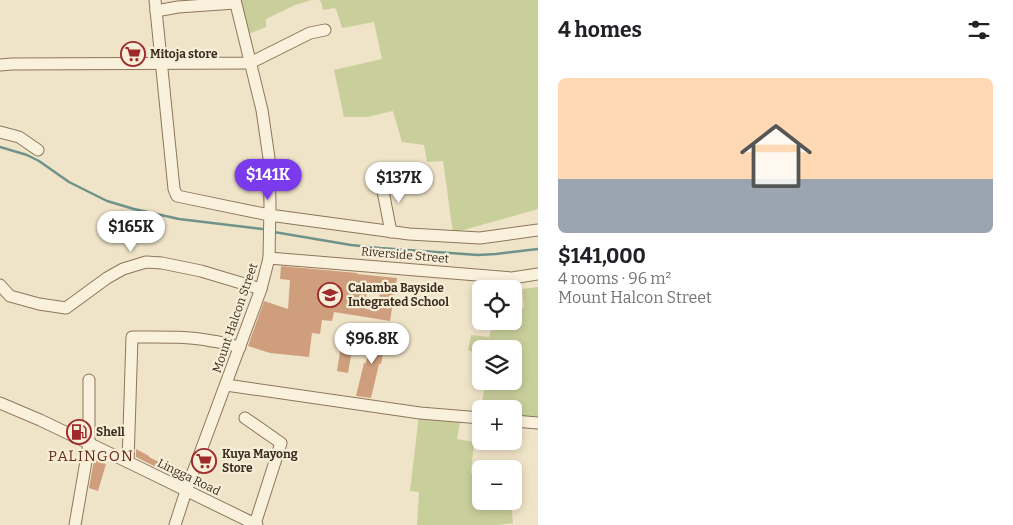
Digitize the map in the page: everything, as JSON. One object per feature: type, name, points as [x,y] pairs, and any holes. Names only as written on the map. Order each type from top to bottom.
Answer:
[{"type":"street","points":[[235,1],[178,7],[155,5],[174,189],[177,196],[269,215],[409,234],[480,238],[538,230]]},
{"type":"street","name":"Mount Halcon Street","points":[[175,525],[261,289],[269,258],[269,158],[262,110],[235,1]]},
{"type":"street","points":[[0,65],[250,63],[310,33],[325,30]]},
{"type":"street","points":[[0,132],[19,137],[38,150]]},
{"type":"street","points":[[381,180],[391,232]]},
{"type":"street","name":"Riverside Street","points":[[269,258],[512,278],[538,274]]},
{"type":"street","points":[[0,285],[10,296],[39,304],[66,308],[123,269],[146,262],[162,263],[201,271],[261,289]]},
{"type":"street","points":[[128,462],[132,337],[191,338],[212,340],[240,347]]},
{"type":"street","points":[[75,525],[89,444],[89,380]]},
{"type":"street","points":[[226,385],[420,412],[472,417]]},
{"type":"street","name":"Lingga Road","points":[[0,403],[40,420],[256,524]]},
{"type":"street","points":[[245,418],[281,443],[256,524]]},
{"type":"street","points":[[522,422],[538,424]]},
{"type":"green space","points":[[239,0],[312,0],[295,5],[266,19],[266,27],[248,34]]},
{"type":"green space","points":[[319,0],[538,0],[538,209],[453,233],[443,161],[427,162],[424,145],[402,142],[393,111],[367,117],[344,117],[334,70],[382,59],[374,22],[342,28],[336,9],[323,10]]},
{"type":"green space","points":[[538,287],[538,419],[522,418],[522,400],[482,400],[484,390],[522,390],[522,340],[472,340],[472,352],[468,350],[471,335],[489,337],[491,330],[522,330],[522,308],[524,307],[522,289]]},
{"type":"green space","points":[[419,415],[460,422],[457,439],[472,442],[473,450],[471,473],[472,510],[512,510],[513,523],[497,525],[417,525],[419,492],[410,491]]},
{"type":"building","name":"Calamba Bayside Integrated School","points":[[281,266],[397,278],[390,321],[334,312],[332,321],[322,320],[320,334],[312,333],[309,357],[270,353],[248,346],[264,301],[288,309],[290,280],[280,279]],"holes":[[[367,291],[380,292],[377,310],[365,309]]]},
{"type":"building","points":[[373,330],[387,333],[381,364],[379,364],[371,398],[356,396],[364,363],[366,363]]},
{"type":"building","points":[[343,332],[352,334],[350,350],[352,350],[348,373],[337,371]]},
{"type":"building","points":[[136,449],[183,474],[180,479],[136,457]]},
{"type":"building","points":[[94,460],[106,464],[98,491],[89,488]]},
{"type":"waterway","points":[[0,147],[27,155],[39,161],[69,182],[107,201],[179,219],[262,229]]},
{"type":"waterway","points":[[274,232],[351,245],[478,255],[538,249]]},
{"type":"place","name":"Mitoja store","points":[[133,54]]},
{"type":"place","name":"Calamba Bayside Integrated School","points":[[330,295]]},
{"type":"place","name":"Shell","points":[[79,432]]},
{"type":"place","name":"Kuya Mayong Store","points":[[204,461]]},
{"type":"district","name":"PALINGON","points":[[91,456]]}]
